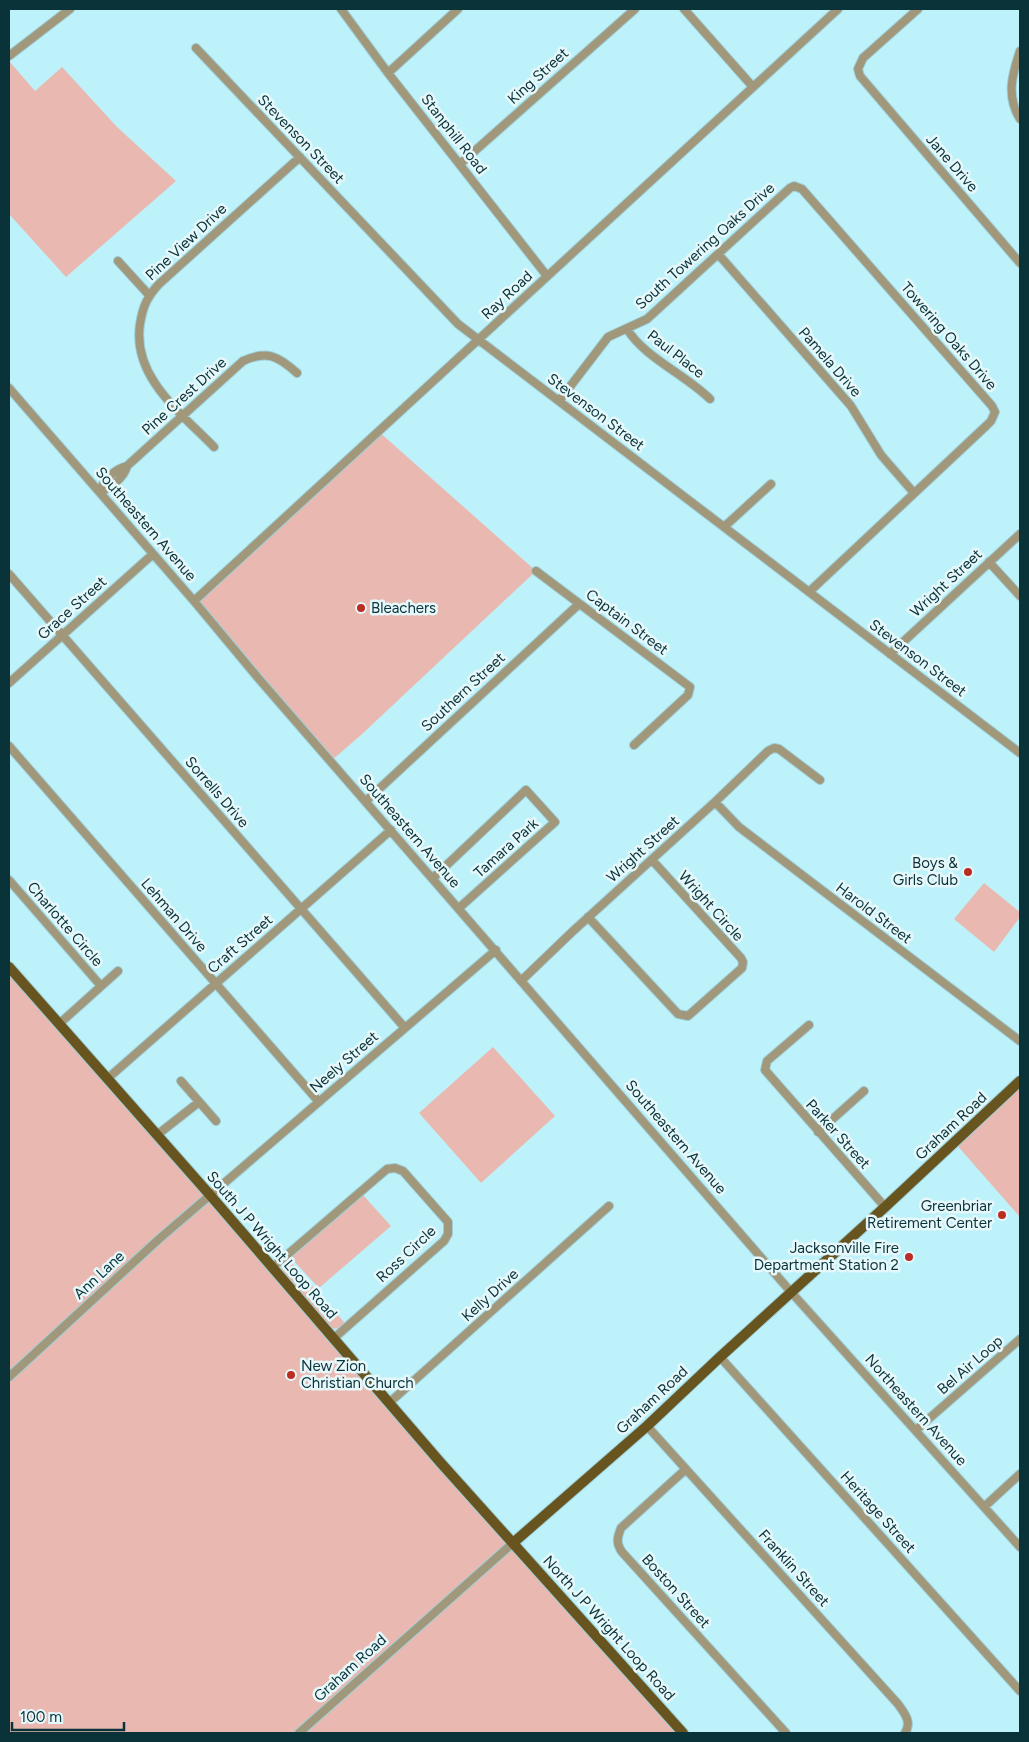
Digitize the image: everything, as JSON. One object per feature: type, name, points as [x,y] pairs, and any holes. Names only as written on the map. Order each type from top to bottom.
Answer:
[{"type":"main road","name":"South J P Wright Loop Road","points":[[9,967],[513,1543]]},
{"type":"main road","name":"Graham Road","points":[[513,1543],[647,1426],[1020,1081]]},
{"type":"main road","name":"North J P Wright Loop Road","points":[[513,1543],[683,1733]]},
{"type":"street","points":[[9,56],[70,9]]},
{"type":"street","name":"Stanphill Road","points":[[340,9],[548,276]]},
{"type":"street","points":[[388,73],[458,9]]},
{"type":"street","name":"King Street","points":[[460,164],[635,9]]},
{"type":"street","points":[[684,9],[753,87]]},
{"type":"street","name":"Ray Road","points":[[194,601],[838,9]]},
{"type":"street","name":"Jane Drive","points":[[918,9],[862,58],[858,70],[860,76],[863,82],[1020,263]]},
{"type":"street","name":"Stevenson Street","points":[[196,48],[458,324],[1020,753]]},
{"type":"street","points":[[1020,51],[1010,88],[1012,102],[1020,119]]},
{"type":"street","name":"Pine View Drive","points":[[214,447],[158,388],[144,364],[140,350],[141,315],[149,295],[171,273],[300,157]]},
{"type":"street","name":"South Towering Oaks Drive","points":[[559,401],[608,337],[647,320],[794,186],[802,189],[808,196]]},
{"type":"street","name":"Towering Oaks Drive","points":[[808,196],[994,409],[994,415],[986,426],[810,592]]},
{"type":"street","name":"Pamela Drive","points":[[719,255],[851,406],[881,455],[914,493]]},
{"type":"street","points":[[118,261],[149,295]]},
{"type":"street","name":"Paul Place","points":[[628,329],[641,345],[710,399]]},
{"type":"street","name":"Pine Crest Drive","points":[[100,492],[104,482],[119,468],[127,466],[237,366],[251,358],[269,355],[277,357],[297,372]]},
{"type":"street","name":"Southeastern Avenue","points":[[9,388],[791,1292]]},
{"type":"street","points":[[724,527],[771,484]]},
{"type":"street","name":"Wright Street","points":[[890,654],[1020,534]]},
{"type":"street","name":"Grace Street","points":[[9,683],[153,554]]},
{"type":"street","points":[[989,562],[1020,596]]},
{"type":"street","name":"Captain Street","points":[[536,571],[690,687],[690,691],[685,698],[634,745]]},
{"type":"street","name":"Sorrells Drive","points":[[9,574],[405,1028]]},
{"type":"street","name":"Southern Street","points":[[366,801],[579,604]]},
{"type":"street","name":"Lehman Drive","points":[[9,746],[320,1102]]},
{"type":"street","name":"Wright Street","points":[[522,980],[768,751],[774,748],[786,753],[820,780]]},
{"type":"street","name":"Tamara Park","points":[[433,878],[526,790],[555,822],[459,908]]},
{"type":"street","name":"Harold Street","points":[[715,802],[739,827],[1020,1041]]},
{"type":"street","name":"Craft Street","points":[[107,1079],[391,830]]},
{"type":"street","name":"Wright Circle","points":[[588,917],[678,1014],[688,1016],[742,968],[743,962],[741,958],[652,860]]},
{"type":"street","name":"Charlotte Circle","points":[[9,880],[101,986]]},
{"type":"street","name":"Neely Street","points":[[210,1195],[496,950]]},
{"type":"street","name":"Charlotte Circle","points":[[59,1024],[118,972]]},
{"type":"street","name":"Parker Street","points":[[809,1025],[767,1061],[765,1070],[885,1207]]},
{"type":"street","points":[[181,1081],[216,1121]]},
{"type":"street","points":[[818,1132],[864,1091]]},
{"type":"street","points":[[157,1135],[199,1102]]},
{"type":"street","name":"Ross Circle","points":[[273,1267],[378,1175],[389,1169],[395,1168],[403,1171],[448,1222],[448,1234],[444,1241],[333,1339]]},
{"type":"street","name":"Ann Lane","points":[[9,1377],[159,1239],[210,1195]]},
{"type":"street","name":"Kelly Drive","points":[[389,1403],[609,1206]]},
{"type":"street","name":"Northeastern Avenue","points":[[791,1292],[1020,1546]]},
{"type":"street","name":"Bel Air Loop","points":[[916,1430],[1020,1339]]},
{"type":"street","name":"Heritage Street","points":[[720,1357],[1019,1686]]},
{"type":"street","name":"Franklin Street","points":[[647,1426],[898,1704],[908,1720],[908,1728],[905,1733]]},
{"type":"street","name":"Boston Street","points":[[686,1469],[621,1528],[617,1536],[617,1544],[786,1733]]},
{"type":"street","points":[[984,1506],[1020,1474]]},
{"type":"street","name":"Graham Road","points":[[299,1733],[513,1543]]},
{"type":"shaded area","points":[[9,61],[35,91],[62,67],[117,127],[176,181],[66,277],[9,214]]},
{"type":"shaded area","points":[[378,431],[536,571],[331,761],[194,601]]},
{"type":"shaded area","points":[[984,883],[1020,912],[1020,917],[994,952],[954,919]]},
{"type":"shaded area","points":[[9,965],[683,1733],[9,1733]]},
{"type":"shaded area","points":[[493,1047],[555,1116],[481,1183],[419,1113]]},
{"type":"shaded area","points":[[1020,1082],[1020,1217],[955,1143]]},
{"type":"shaded area","points":[[363,1195],[391,1226],[319,1288],[291,1258]]},
{"type":"shaded area","points":[[288,1259],[344,1322],[340,1327],[330,1328],[281,1272],[281,1266]]},
{"type":"place","name":"Bleachers","points":[[361,608]]},
{"type":"place","name":"Boys & Girls Club","points":[[968,872]]},
{"type":"place","name":"Greenbriar Retirement Center","points":[[1002,1215]]},
{"type":"place","name":"Jacksonville Fire Department Station 2","points":[[909,1257]]},
{"type":"place","name":"New Zion Christian Church","points":[[291,1375]]}]
